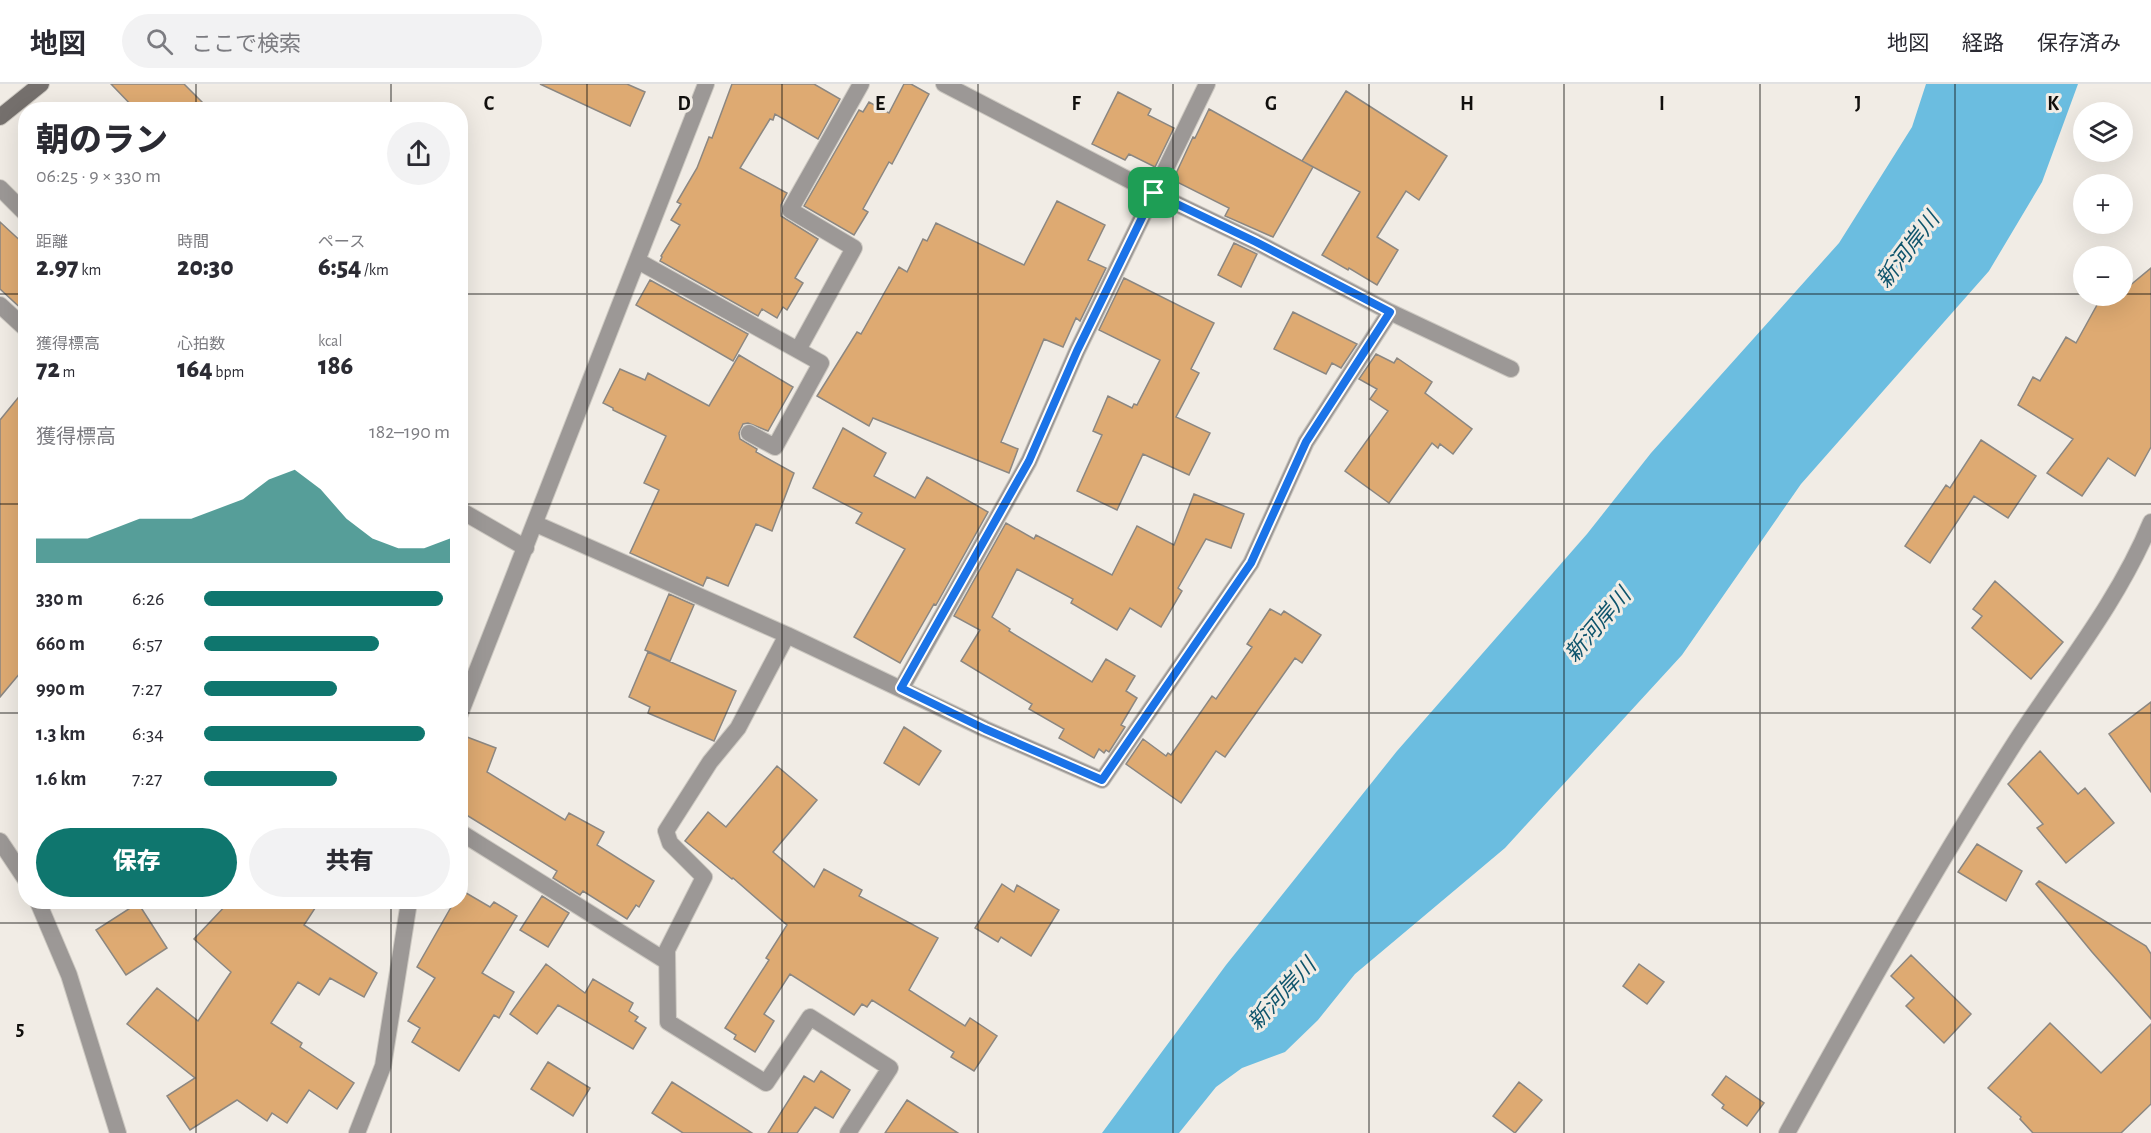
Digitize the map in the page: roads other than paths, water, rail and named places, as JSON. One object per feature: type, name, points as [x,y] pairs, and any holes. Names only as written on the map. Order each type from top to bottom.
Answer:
[{"type":"main road","points":[[19,102],[41,84]]},
{"type":"main road","points":[[0,117],[18,103]]},
{"type":"street","points":[[468,694],[706,84]]},
{"type":"street","points":[[798,350],[854,249],[790,210],[861,84]]},
{"type":"street","points":[[945,84],[1390,312],[1511,369]]},
{"type":"street","points":[[901,688],[1029,461],[1077,351],[1207,84]]},
{"type":"street","points":[[0,188],[18,206]]},
{"type":"street","points":[[638,261],[821,363],[775,447],[749,433]]},
{"type":"street","points":[[0,305],[18,322]]},
{"type":"street","points":[[536,524],[786,635],[985,729],[1102,780],[1251,563],[1306,442],[1390,312]]},
{"type":"street","points":[[468,515],[526,548]]},
{"type":"street","points":[[1787,1133],[1917,904],[2017,741],[2098,622],[2150,531]]},
{"type":"street","points":[[786,635],[738,728],[710,762],[666,831],[670,843],[704,877],[667,950],[669,1022],[766,1083],[810,1017],[890,1068],[848,1133]]},
{"type":"street","points":[[468,837],[666,961]]},
{"type":"street","points":[[0,841],[18,868]]},
{"type":"street","points":[[41,909],[69,975],[118,1133]]},
{"type":"street","points":[[357,1133],[383,1066],[408,909]]},
{"type":"water","name":"新河岸川","points":[[1926,84],[2078,84],[2042,182],[1989,271],[1801,484],[1682,655],[1505,848],[1355,974],[1318,1020],[1285,1052],[1242,1068],[1216,1087],[1179,1133],[1102,1133],[1226,965],[1397,751],[1587,534],[1651,453],[1839,243],[1912,127]]}]
